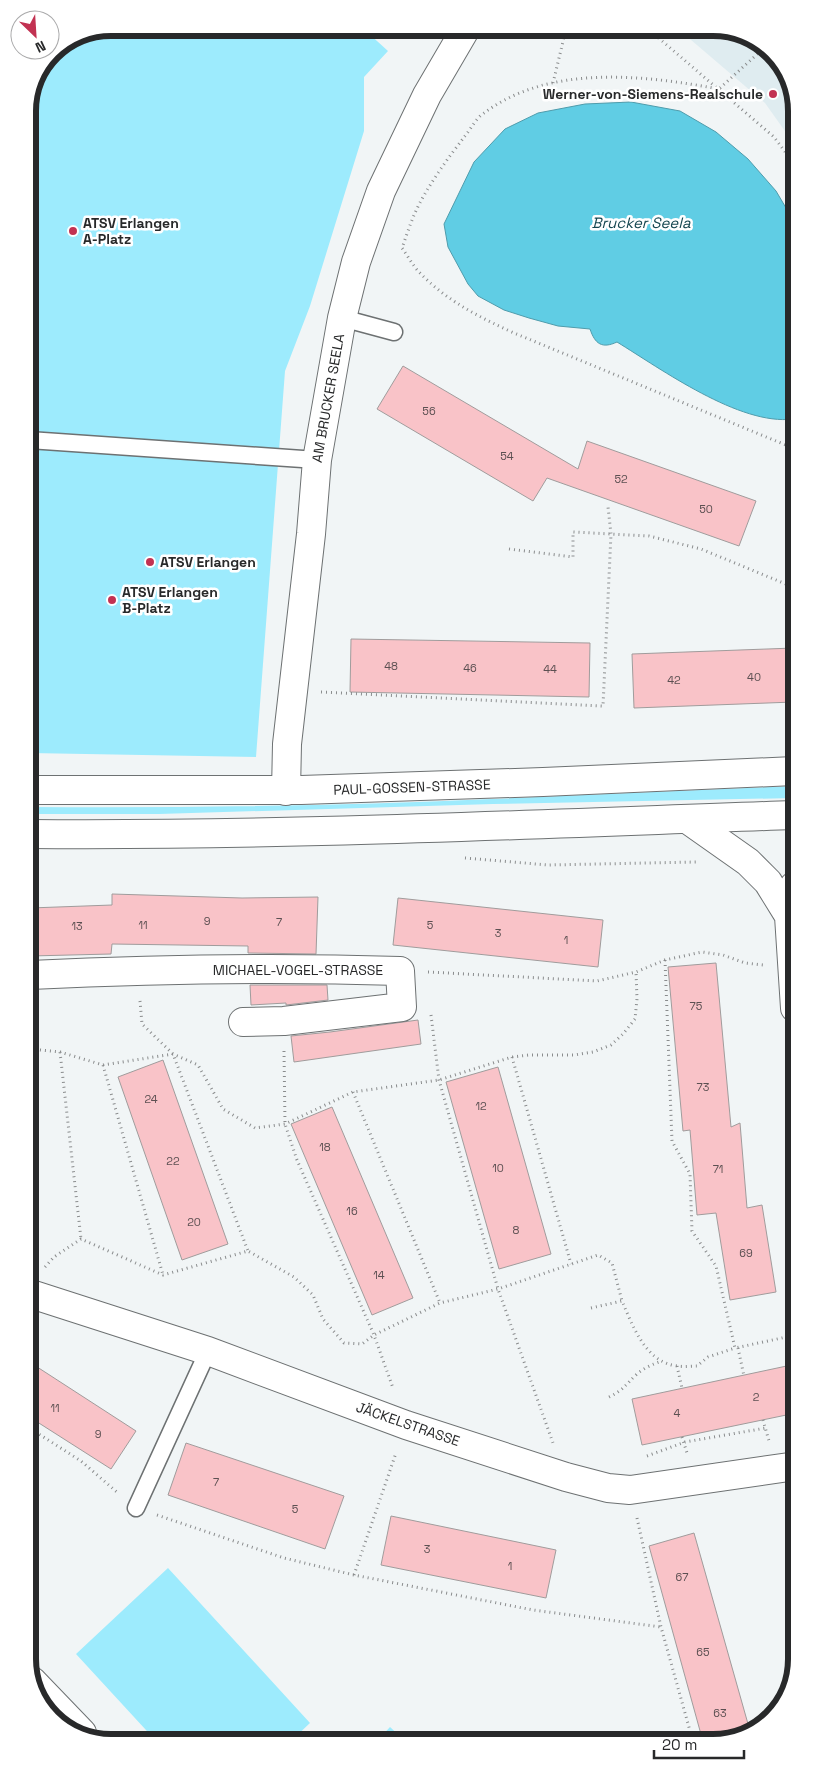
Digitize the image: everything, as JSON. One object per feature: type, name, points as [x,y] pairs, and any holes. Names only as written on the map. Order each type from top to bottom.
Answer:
[{"type":"street","name":"AM BRUCKER SEELA","points":[[286,790],[287,744],[311,534],[317,460],[342,318],[356,262],[381,191],[427,94],[461,36]]},
{"type":"street","name":"PAUL-GOSSEN-STRASSE","points":[[36,790],[286,790],[543,782],[788,771]]},
{"type":"street","points":[[36,834],[478,827],[788,815]]},
{"type":"street","points":[[687,819],[748,862],[768,882],[788,913]]},
{"type":"street","name":"MICHAEL-VOGEL-STRASSE","points":[[36,975],[138,970],[341,969],[400,971],[402,1006]]},
{"type":"street","points":[[243,1022],[284,1021],[402,1006]]},
{"type":"street","name":"JÄCKELSTRASSE","points":[[36,1296],[208,1351],[406,1425],[566,1477],[608,1488],[630,1490],[788,1467]]},
{"type":"street","points":[[46,1695],[72,1722]]},
{"type":"lane","points":[[342,318],[394,332]]},
{"type":"lane","points":[[36,440],[317,460]]},
{"type":"lane","points":[[136,1508],[208,1351]]},
{"type":"path","points":[[553,82],[564,36]]},
{"type":"path","points":[[656,36],[774,137],[788,156]]},
{"type":"path","points":[[719,89],[759,53]]},
{"type":"path","points":[[719,89],[674,80],[607,76],[553,82],[519,93],[482,114],[448,159],[416,212],[402,248],[419,272],[450,300],[480,317],[514,333],[788,446]]},
{"type":"path","points":[[292,691],[602,706],[611,534],[608,507]]},
{"type":"path","points":[[509,549],[573,557],[574,532],[649,536],[700,549],[788,585]]},
{"type":"path","points":[[461,858],[548,865],[703,862]]},
{"type":"path","points":[[400,971],[597,981],[636,972],[665,960],[702,952],[723,955],[745,963],[762,965],[788,957]]},
{"type":"path","points":[[665,960],[672,1141],[690,1174],[692,1231],[716,1266],[744,1376]]},
{"type":"path","points":[[138,970],[142,1024],[174,1054],[198,1066],[223,1109],[255,1128],[284,1124],[354,1092],[439,1080],[512,1057],[574,1055],[593,1052],[610,1045],[623,1034],[635,1019],[637,999],[636,972]]},
{"type":"path","points":[[402,1006],[431,1012],[439,1080],[498,1288],[566,1477]]},
{"type":"path","points":[[284,1021],[284,1124],[297,1160],[374,1335],[406,1425],[354,1575]]},
{"type":"path","points":[[36,1050],[60,1052],[104,1065],[174,1054]]},
{"type":"path","points":[[60,1052],[81,1240]]},
{"type":"path","points":[[174,1054],[248,1251],[294,1277],[313,1295],[323,1319],[344,1343],[362,1344],[374,1335],[440,1303],[498,1288],[598,1255],[612,1263],[622,1301],[637,1335],[647,1349],[663,1361],[677,1366],[697,1366],[708,1356],[788,1337]]},
{"type":"path","points":[[512,1057],[571,1264]]},
{"type":"path","points":[[104,1065],[163,1274]]},
{"type":"path","points":[[354,1092],[440,1303]]},
{"type":"path","points":[[81,1240],[163,1274],[248,1251]]},
{"type":"path","points":[[42,1270],[54,1257],[81,1240]]},
{"type":"path","points":[[591,1308],[622,1301]]},
{"type":"path","points":[[609,1397],[620,1392],[637,1374],[663,1361]]},
{"type":"path","points":[[677,1366],[682,1388]]},
{"type":"path","points":[[645,1457],[685,1442],[766,1428]]},
{"type":"path","points":[[36,1431],[81,1461],[136,1508],[284,1558],[354,1575],[533,1610],[661,1627]]},
{"type":"path","points":[[630,1490],[661,1627],[691,1734]]},
{"type":"shaded area","name":"ATSV Erlangen","points":[[111,36],[372,36],[388,51],[364,77],[364,131],[310,306],[285,371],[256,757],[36,753],[36,106],[42,83],[49,70],[56,60],[60,60],[60,56],[70,49],[83,42]]},
{"type":"shaded area","name":"Werner-von-Siemens-Realschule","points":[[686,36],[718,36],[737,40],[750,46],[766,58],[784,87],[788,111],[788,135],[765,103]]},
{"type":"shaded area","points":[[788,786],[788,798],[493,804],[159,814],[36,814],[36,807],[318,805]]},
{"type":"shaded area","points":[[168,1568],[310,1723],[298,1734],[150,1734],[76,1654]]},
{"type":"shaded area","points":[[390,1727],[398,1734],[384,1734]]},
{"type":"water","name":"Brucker Seela","points":[[631,102],[680,111],[716,132],[748,159],[776,191],[788,211],[788,419],[772,419],[749,414],[726,405],[678,380],[617,342],[607,345],[600,344],[594,338],[590,329],[558,326],[504,310],[478,296],[468,284],[448,247],[444,224],[474,162],[505,129],[538,113],[585,104]]},
{"type":"building","points":[[403,366],[578,469],[587,441],[756,501],[739,546],[547,478],[533,501],[377,409]]},
{"type":"building","points":[[351,639],[590,643],[589,697],[350,692]]},
{"type":"building","points":[[788,648],[788,702],[634,708],[632,654]]},
{"type":"building","points":[[112,894],[242,898],[318,897],[316,954],[248,953],[248,946],[112,944],[111,954],[36,956],[36,908],[112,905]]},
{"type":"building","points":[[398,898],[603,920],[598,967],[393,945]]},
{"type":"building","points":[[716,963],[731,1127],[740,1123],[747,1208],[762,1205],[776,1292],[730,1300],[716,1213],[697,1215],[690,1130],[683,1131],[668,967]]},
{"type":"building","points":[[250,985],[327,985],[328,1000],[286,1005],[286,1003],[251,1005]]},
{"type":"building","points":[[418,1020],[421,1044],[294,1062],[291,1036]]},
{"type":"building","points":[[163,1060],[228,1244],[182,1260],[118,1077]]},
{"type":"building","points":[[498,1067],[551,1254],[499,1269],[446,1082]]},
{"type":"building","points":[[332,1107],[413,1298],[372,1315],[291,1124]]},
{"type":"building","points":[[36,1366],[136,1431],[111,1469],[36,1421]]},
{"type":"building","points":[[788,1366],[788,1415],[642,1445],[632,1399]]},
{"type":"building","points":[[186,1443],[344,1496],[325,1549],[168,1495]]},
{"type":"building","points":[[391,1516],[556,1550],[546,1598],[381,1565]]},
{"type":"building","points":[[694,1533],[748,1725],[737,1730],[722,1733],[701,1734],[649,1546]]},
{"type":"place","name":"Werner-von-Siemens-Realschule","points":[[773,94]]},
{"type":"place","name":"ATSV Erlangen A-Platz","points":[[73,231]]},
{"type":"place","name":"ATSV Erlangen","points":[[150,562]]},
{"type":"place","name":"ATSV Erlangen B-Platz","points":[[112,600]]}]
